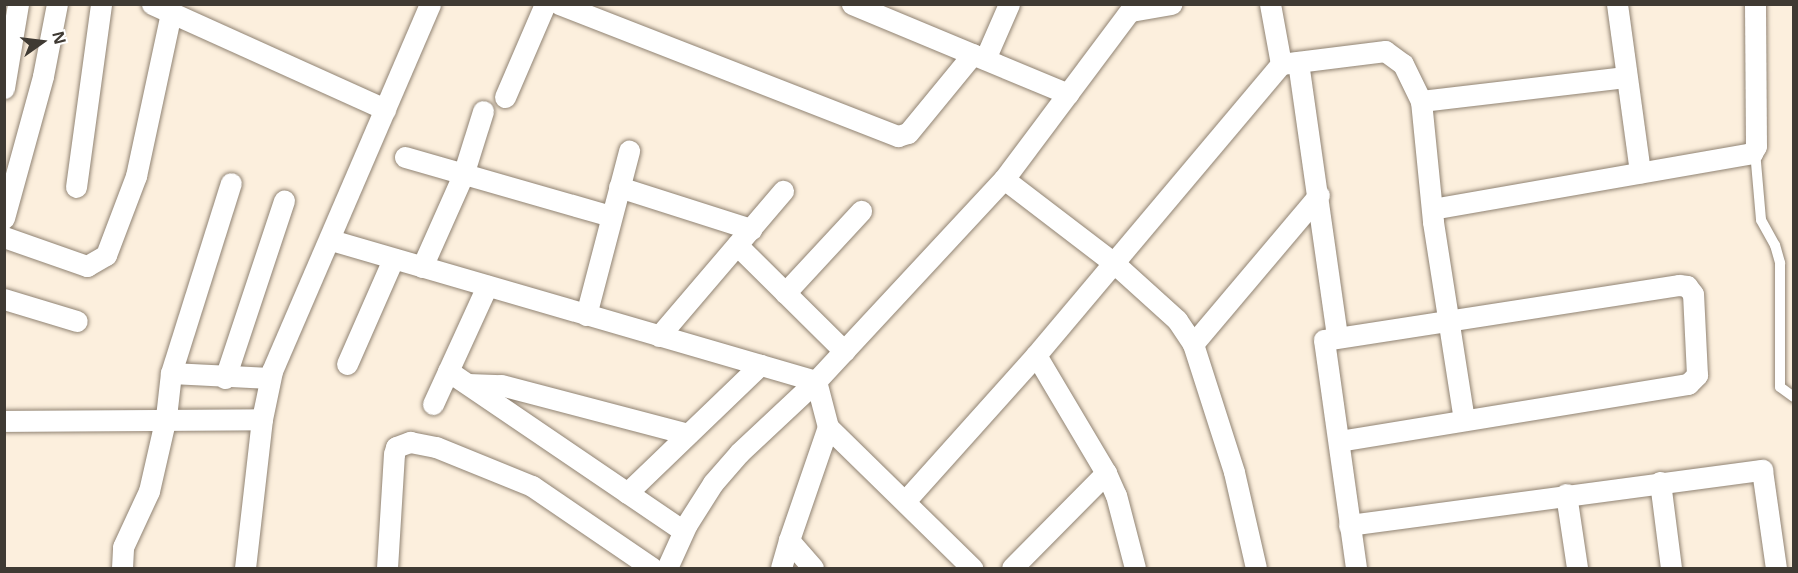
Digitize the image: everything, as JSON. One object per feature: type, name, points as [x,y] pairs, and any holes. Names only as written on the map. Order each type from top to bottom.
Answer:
[{"type":"street","points":[[4,88],[18,4]]},
{"type":"street","points":[[4,218],[43,76],[57,4]]},
{"type":"street","points":[[76,187],[101,4]]},
{"type":"street","points":[[245,568],[262,418],[270,378],[331,240],[430,4]]},
{"type":"street","points":[[505,97],[545,4]]},
{"type":"street","points":[[559,4],[898,135],[908,133],[979,57],[1009,4]]},
{"type":"street","points":[[852,4],[894,12],[979,57],[1068,94]]},
{"type":"street","points":[[667,568],[683,531],[712,483],[739,453],[816,381],[1004,179],[1133,8],[1171,4]]},
{"type":"street","points":[[1270,4],[1290,63],[1319,195],[1337,336]]},
{"type":"street","points":[[1617,4],[1640,172]]},
{"type":"street","points":[[1432,209],[1755,151],[1755,4]]},
{"type":"street","points":[[4,237],[87,266],[106,255],[136,176],[161,9],[385,109]]},
{"type":"street","points":[[906,500],[1036,355],[1290,63],[1385,51],[1402,64],[1420,100],[1447,322],[1464,420]]},
{"type":"street","points":[[1420,100],[1626,77]]},
{"type":"street","points":[[422,267],[464,175],[483,111]]},
{"type":"street","points":[[586,315],[629,151]]},
{"type":"street","points":[[405,157],[611,216]]},
{"type":"street","points":[[1004,179],[1114,263],[1177,320],[1193,344],[1234,472],[1256,568]]},
{"type":"street","points":[[122,568],[123,547],[149,491],[166,417],[171,374],[231,183]]},
{"type":"street","points":[[619,187],[751,229]]},
{"type":"street","points":[[658,336],[783,191]]},
{"type":"street","points":[[1193,344],[1319,195]]},
{"type":"street","points":[[225,378],[284,201]]},
{"type":"street","points":[[785,293],[861,211]]},
{"type":"street","points":[[331,240],[816,381]]},
{"type":"street","points":[[737,245],[844,351]]},
{"type":"street","points":[[347,364],[393,259]]},
{"type":"street","points":[[1339,441],[1695,382],[1693,294],[1687,286],[1679,285],[1447,322],[1328,337],[1323,344],[1356,568]]},
{"type":"street","points":[[433,404],[487,286]]},
{"type":"street","points":[[4,299],[77,321]]},
{"type":"street","points":[[1036,355],[1106,473],[1116,495],[1134,568]]},
{"type":"street","points":[[627,493],[760,365]]},
{"type":"street","points":[[448,371],[683,531]]},
{"type":"street","points":[[171,374],[225,378],[270,378]]},
{"type":"street","points":[[816,381],[828,427],[906,500],[972,568]]},
{"type":"street","points":[[467,384],[501,385],[688,434]]},
{"type":"street","points":[[4,421],[166,417],[262,418]]},
{"type":"street","points":[[780,568],[828,427]]},
{"type":"street","points":[[387,568],[394,454],[396,447],[410,442],[457,454],[532,486],[652,568]]},
{"type":"street","points":[[1349,525],[1566,494],[1762,470],[1776,568]]},
{"type":"street","points":[[1012,568],[1106,473]]},
{"type":"street","points":[[1660,482],[1671,568]]},
{"type":"street","points":[[1566,494],[1577,568]]},
{"type":"street","points":[[789,540],[813,568]]},
{"type":"lane","points":[[1755,151],[1761,220],[1776,245],[1780,262],[1780,387],[1794,397]]}]
